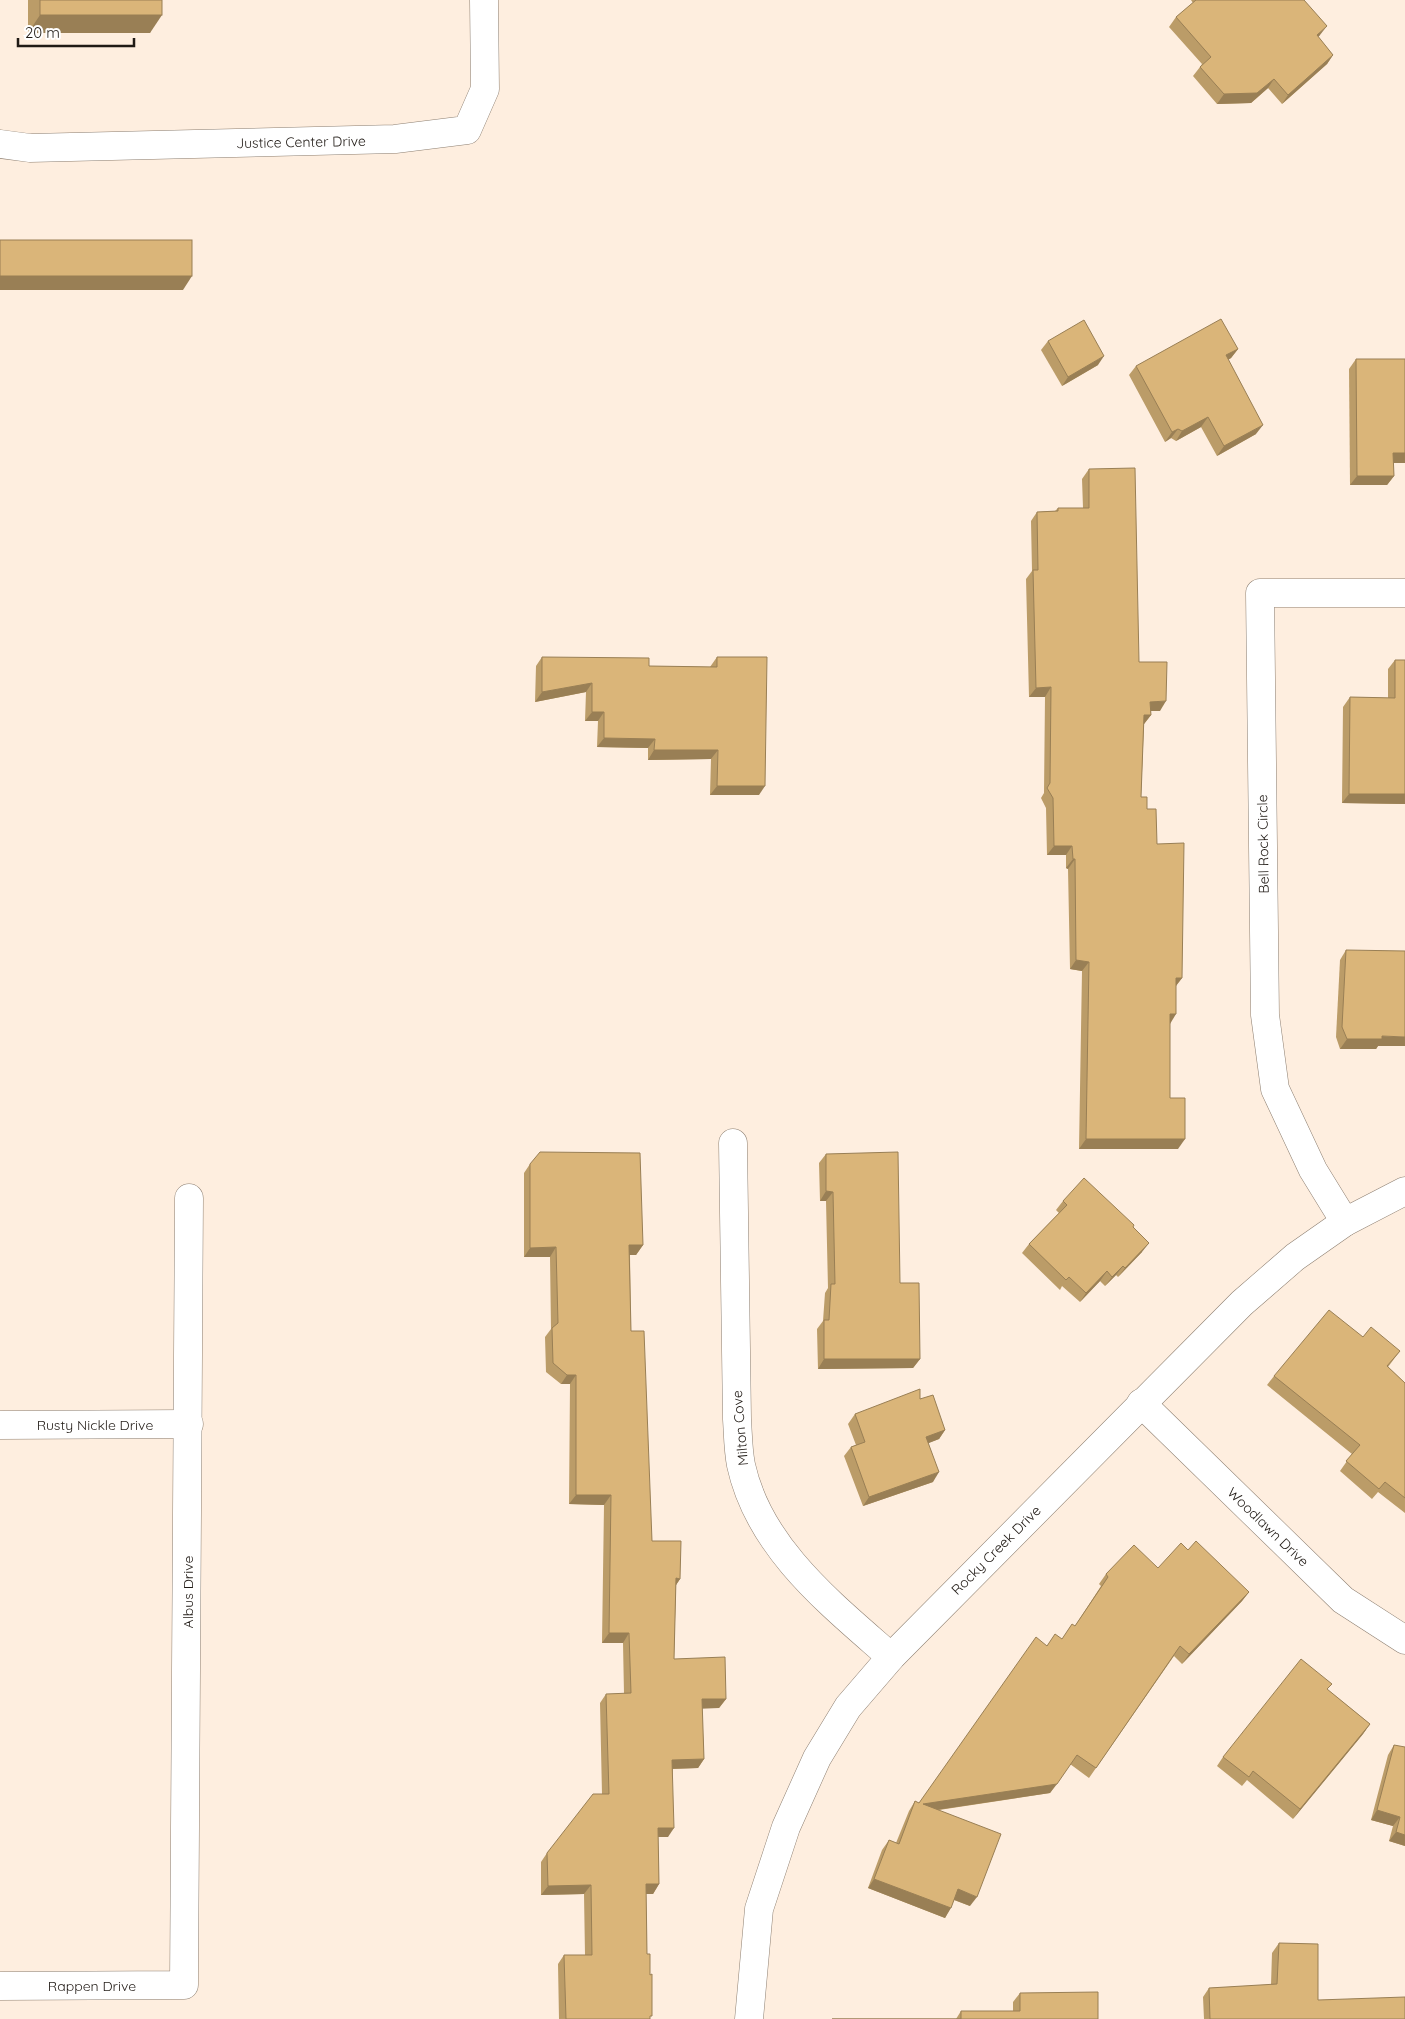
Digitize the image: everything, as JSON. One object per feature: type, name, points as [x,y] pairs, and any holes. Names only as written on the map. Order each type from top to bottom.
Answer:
[{"type":"street","name":"Justice Center Drive","points":[[0,144],[30,148],[395,140],[467,130],[486,89],[484,0]]},
{"type":"street","name":"Bell Rock Circle","points":[[1345,1222],[1313,1170],[1275,1089],[1265,1015],[1260,593],[1405,593]]},
{"type":"street","name":"Milton Cove","points":[[733,1143],[737,1419],[741,1465],[761,1520],[804,1579],[890,1658]]},
{"type":"street","name":"Rocky Creek Drive","points":[[748,2019],[759,1909],[786,1827],[822,1751],[848,1707],[890,1658],[1242,1303],[1294,1257],[1345,1222],[1405,1191]]},
{"type":"street","name":"Albus Drive","points":[[184,1986],[189,1198]]},
{"type":"street","name":"Woodlawn Drive","points":[[1141,1403],[1344,1600],[1405,1640]]},
{"type":"street","name":"Rusty Nickle Drive","points":[[0,1425],[189,1424]]},
{"type":"street","name":"Rappen Drive","points":[[0,1986],[184,1986]]},
{"type":"building","points":[[40,0],[162,0],[162,15],[40,15]]},
{"type":"building","points":[[1196,0],[1304,0],[1327,26],[1317,35],[1333,55],[1288,95],[1274,79],[1257,93],[1224,94],[1200,67],[1211,57],[1176,17]]},
{"type":"building","points":[[0,240],[192,240],[192,276],[0,276]]},
{"type":"building","points":[[1221,319],[1238,349],[1226,355],[1263,425],[1224,446],[1208,417],[1182,431],[1178,429],[1172,432],[1136,366]]},
{"type":"building","points":[[1084,320],[1104,356],[1068,377],[1048,341]]},
{"type":"building","points":[[1356,359],[1405,359],[1405,453],[1393,453],[1394,476],[1357,476]]},
{"type":"building","points":[[1135,468],[1139,662],[1167,662],[1166,701],[1150,702],[1151,715],[1144,715],[1141,797],[1147,797],[1147,809],[1156,809],[1157,844],[1184,843],[1182,978],[1176,978],[1176,1014],[1170,1014],[1170,1098],[1185,1098],[1185,1139],[1086,1139],[1089,962],[1076,960],[1075,859],[1073,859],[1072,846],[1054,846],[1053,798],[1047,788],[1050,783],[1051,687],[1036,688],[1033,570],[1038,570],[1037,512],[1058,511],[1058,508],[1089,508],[1089,469]]},
{"type":"building","points":[[542,657],[649,658],[649,666],[717,667],[717,657],[767,657],[765,786],[717,786],[718,750],[654,750],[655,739],[604,738],[604,712],[592,712],[592,683],[542,692]]},
{"type":"building","points":[[1395,660],[1405,660],[1405,794],[1349,794],[1350,697],[1395,698]]},
{"type":"building","points":[[1346,950],[1405,951],[1405,1037],[1382,1036],[1382,1039],[1347,1039],[1342,1027]]},
{"type":"building","points":[[540,1152],[640,1153],[643,1245],[629,1245],[631,1331],[644,1331],[652,1541],[681,1541],[680,1579],[676,1578],[674,1659],[725,1657],[726,1699],[702,1699],[704,1759],[672,1760],[674,1828],[658,1828],[659,1884],[646,1884],[647,1954],[650,1954],[650,1975],[652,1974],[652,2016],[650,2016],[650,2019],[566,2019],[564,1955],[592,1955],[591,1885],[548,1886],[547,1853],[593,1794],[609,1794],[606,1694],[631,1693],[629,1633],[609,1633],[611,1495],[576,1495],[576,1375],[567,1375],[553,1363],[552,1328],[558,1323],[556,1247],[530,1248],[530,1164]]},
{"type":"building","points":[[898,1152],[900,1283],[919,1283],[920,1359],[824,1359],[824,1320],[829,1320],[831,1284],[835,1284],[833,1192],[826,1191],[826,1154]]},
{"type":"building","points":[[1084,1178],[1134,1225],[1133,1227],[1149,1243],[1125,1268],[1123,1266],[1112,1277],[1107,1271],[1086,1293],[1069,1277],[1066,1280],[1029,1244],[1067,1205],[1063,1201]]},
{"type":"building","points":[[1329,1310],[1363,1337],[1371,1327],[1400,1351],[1387,1366],[1405,1383],[1405,1498],[1385,1482],[1379,1489],[1346,1461],[1360,1445],[1274,1376]]},
{"type":"building","points":[[920,1389],[920,1399],[933,1395],[945,1430],[926,1437],[939,1472],[869,1497],[851,1447],[865,1442],[855,1414]]},
{"type":"building","points":[[1196,1541],[1249,1592],[1189,1654],[1180,1646],[1096,1768],[1077,1755],[1057,1784],[923,1804],[1001,1834],[977,1897],[958,1889],[951,1908],[874,1879],[889,1840],[899,1844],[915,1801],[919,1803],[1036,1637],[1047,1646],[1055,1634],[1062,1639],[1072,1624],[1075,1626],[1108,1577],[1106,1574],[1134,1545],[1158,1568],[1181,1543],[1188,1550]]},
{"type":"building","points":[[1301,1659],[1332,1684],[1327,1689],[1370,1724],[1300,1809],[1253,1771],[1249,1777],[1223,1757]]},
{"type":"building","points":[[1394,1745],[1405,1747],[1405,1835],[1396,1832],[1400,1817],[1377,1810]]},
{"type":"building","points":[[1279,1943],[1318,1944],[1318,2000],[1405,1997],[1405,2019],[1210,2019],[1209,1988],[1277,1984]]},
{"type":"building","points":[[1098,1992],[1098,2019],[961,2019],[961,2011],[1020,2011],[1020,1993]]}]
